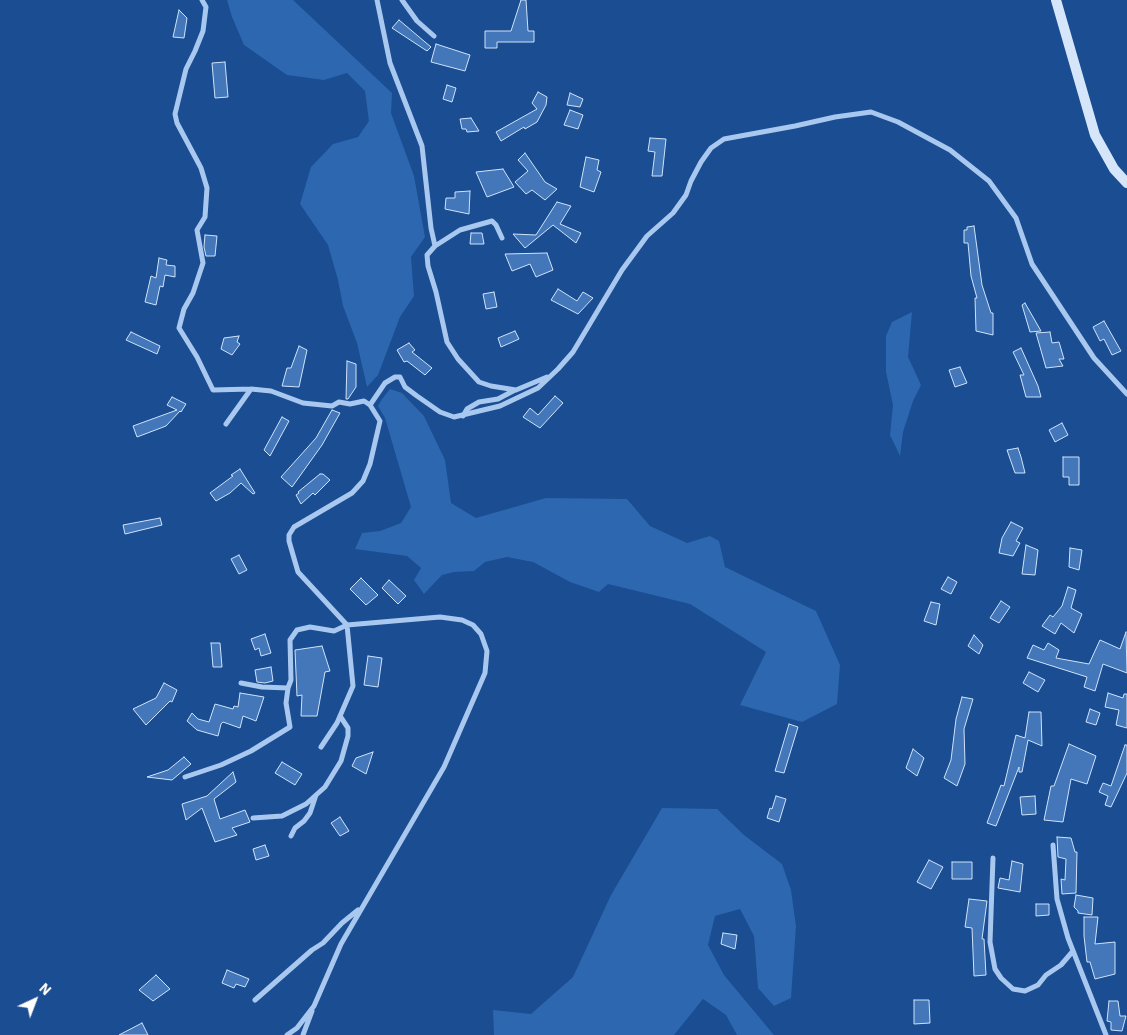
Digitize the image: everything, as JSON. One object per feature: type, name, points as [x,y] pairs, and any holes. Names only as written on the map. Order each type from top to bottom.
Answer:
[{"type":"main road","points":[[1056,0],[1095,135],[1114,169],[1127,182]]},
{"type":"street","points":[[202,0],[206,8],[203,31],[196,51],[186,69],[175,114],[177,123],[201,168],[207,188],[205,217],[197,230],[203,263],[193,293],[184,310],[179,328],[197,356],[213,390],[251,389],[271,391],[303,403],[332,406],[339,402],[350,404],[364,401],[370,406],[380,421],[370,464],[363,481],[352,493],[294,527],[289,535],[298,572],[347,625],[353,686],[340,716],[321,746]]},
{"type":"street","points":[[376,0],[390,64],[422,146],[431,228],[435,246]]},
{"type":"street","points":[[402,0],[417,21],[434,36]]},
{"type":"street","points":[[370,406],[385,382],[395,377],[400,377],[405,387],[440,412],[454,417],[500,406],[538,388],[572,352],[622,270],[647,236],[673,213],[686,195],[701,162],[711,148],[724,139],[835,117],[872,112],[898,122],[950,150],[989,182],[1016,218],[1032,264],[1058,304],[1094,358],[1127,394]]},
{"type":"street","points":[[502,238],[492,221],[460,230],[435,246],[427,255],[428,266],[447,342],[458,359],[479,382],[516,390]]},
{"type":"street","points":[[463,416],[467,409],[479,402],[498,400],[516,390],[552,375]]},
{"type":"street","points":[[226,424],[251,389]]},
{"type":"street","points":[[185,777],[221,765],[251,751],[290,727],[286,703],[290,680],[290,640],[297,630],[310,627],[334,631],[347,625],[440,617],[462,620],[473,625],[481,634],[487,651],[485,673],[444,767],[340,944],[304,1035]]},
{"type":"street","points":[[241,683],[262,687],[288,688]]},
{"type":"street","points":[[254,818],[282,816],[306,804],[325,787],[340,761],[348,736],[348,728],[340,716]]},
{"type":"street","points":[[291,836],[295,828],[310,813],[316,795]]},
{"type":"street","points":[[1053,845],[1057,899],[1074,951],[1106,1035]]},
{"type":"street","points":[[993,858],[990,942],[995,969],[1001,978],[1014,989],[1025,990],[1038,985],[1046,975],[1061,965],[1074,951]]},
{"type":"street","points":[[255,1000],[312,950],[323,943],[362,906]]},
{"type":"street","points":[[287,1035],[296,1028],[314,1006]]},
{"type":"shaded area","points":[[227,0],[293,0],[392,93],[391,113],[414,176],[425,237],[411,257],[414,296],[400,317],[378,375],[367,387],[357,343],[343,306],[328,245],[300,204],[311,167],[333,144],[358,137],[369,121],[365,91],[347,73],[324,80],[287,75],[244,45]]},
{"type":"shaded area","points":[[912,312],[908,357],[921,385],[913,401],[903,432],[900,456],[890,435],[893,405],[886,372],[886,336],[892,322]]},
{"type":"shaded area","points":[[390,389],[402,393],[424,416],[445,460],[451,503],[476,518],[546,498],[627,499],[650,526],[687,543],[710,536],[719,541],[725,567],[816,611],[840,665],[837,704],[802,722],[740,705],[766,652],[690,604],[608,584],[599,592],[570,582],[533,562],[507,557],[485,562],[474,571],[442,575],[424,594],[414,580],[421,568],[407,556],[355,549],[362,533],[380,531],[401,523],[411,507],[385,418],[378,406]]},
{"type":"shaded area","points":[[662,808],[717,809],[744,835],[782,864],[791,890],[796,926],[791,998],[774,1006],[758,988],[754,936],[740,909],[715,916],[708,945],[724,975],[774,1035],[737,1035],[726,1015],[703,999],[674,1035],[494,1035],[493,1010],[531,1014],[573,977],[611,895]]},
{"type":"building","points":[[521,0],[526,0],[528,31],[534,31],[534,42],[497,42],[497,48],[485,48],[485,31],[511,31]]},
{"type":"building","points":[[179,10],[187,18],[184,38],[173,37]]},
{"type":"building","points":[[399,20],[431,47],[427,51],[392,28]]},
{"type":"building","points":[[436,44],[470,55],[465,71],[431,62]]},
{"type":"building","points":[[225,62],[228,97],[215,98],[212,63]]},
{"type":"building","points":[[447,85],[456,88],[452,102],[443,99]]},
{"type":"building","points":[[538,92],[547,97],[546,105],[537,122],[525,129],[524,127],[501,141],[496,132],[537,109],[532,103]]},
{"type":"building","points":[[570,93],[583,99],[580,107],[567,105]]},
{"type":"building","points":[[570,110],[583,115],[578,129],[564,125]]},
{"type":"building","points":[[471,118],[479,131],[467,132],[466,129],[462,129],[460,119]]},
{"type":"building","points":[[650,138],[666,139],[662,176],[652,176],[655,152],[648,151]]},
{"type":"building","points":[[525,153],[545,182],[557,189],[545,200],[532,190],[526,194],[515,182],[528,171],[518,160]]},
{"type":"building","points":[[586,157],[599,160],[597,170],[601,172],[594,192],[580,187]]},
{"type":"building","points":[[503,169],[514,187],[487,197],[476,172]]},
{"type":"building","points":[[470,191],[469,214],[445,209],[446,198],[455,198],[455,192]]},
{"type":"building","points":[[557,202],[571,206],[560,224],[581,233],[576,243],[553,225],[525,248],[513,234],[536,235]]},
{"type":"building","points":[[974,226],[982,285],[991,313],[993,313],[993,335],[976,331],[975,298],[977,298],[971,276],[968,243],[964,243],[964,230],[967,230],[967,227]]},
{"type":"building","points":[[471,233],[482,233],[484,244],[470,244]]},
{"type":"building","points":[[205,235],[217,236],[215,256],[206,256],[204,247]]},
{"type":"building","points":[[547,253],[553,270],[536,277],[530,264],[512,271],[505,254]]},
{"type":"building","points":[[159,258],[167,260],[166,265],[175,266],[175,277],[165,275],[163,287],[160,286],[156,305],[145,302],[151,276],[156,278]]},
{"type":"building","points":[[558,289],[577,301],[583,292],[593,298],[578,314],[551,300]]},
{"type":"building","points":[[494,292],[497,307],[486,309],[483,294]]},
{"type":"building","points":[[1025,303],[1041,331],[1030,332],[1022,305]]},
{"type":"building","points":[[1104,321],[1121,351],[1112,355],[1104,339],[1100,341],[1093,327]]},
{"type":"building","points":[[515,331],[519,339],[501,347],[498,338]]},
{"type":"building","points":[[131,332],[160,346],[157,354],[126,340]]},
{"type":"building","points":[[1050,332],[1052,343],[1059,342],[1064,359],[1059,359],[1063,366],[1046,368],[1036,333]]},
{"type":"building","points":[[239,336],[237,342],[240,344],[232,355],[221,349],[224,338]]},
{"type":"building","points":[[409,343],[415,350],[412,352],[432,368],[425,375],[407,361],[404,362],[397,350]]},
{"type":"building","points":[[299,346],[307,350],[299,387],[282,386],[287,368],[291,368]]},
{"type":"building","points":[[1021,348],[1041,397],[1026,397],[1020,375],[1024,375],[1013,352]]},
{"type":"building","points":[[347,361],[356,364],[356,387],[348,399],[346,399]]},
{"type":"building","points":[[960,367],[967,383],[955,387],[949,370]]},
{"type":"building","points":[[555,396],[563,403],[540,428],[523,417],[530,408],[538,415]]},
{"type":"building","points":[[172,397],[186,404],[181,412],[166,426],[137,437],[133,426],[177,410],[167,405]]},
{"type":"building","points":[[332,410],[340,413],[322,445],[292,487],[281,477],[316,438]]},
{"type":"building","points":[[282,417],[289,421],[270,456],[264,450]]},
{"type":"building","points":[[1062,423],[1068,435],[1055,442],[1049,430]]},
{"type":"building","points":[[1018,448],[1025,473],[1015,473],[1007,450]]},
{"type":"building","points":[[1063,457],[1079,457],[1079,485],[1069,485],[1069,477],[1063,477]]},
{"type":"building","points":[[240,469],[255,493],[253,494],[241,483],[230,493],[216,501],[210,493]]},
{"type":"building","points":[[320,474],[323,474],[330,480],[315,495],[313,493],[301,504],[296,495]]},
{"type":"building","points":[[160,518],[162,525],[125,534],[123,525]]},
{"type":"building","points":[[1011,522],[1023,528],[1016,541],[1020,543],[1013,556],[999,553],[1002,538]]},
{"type":"building","points":[[1026,545],[1038,550],[1035,575],[1022,574]]},
{"type":"building","points":[[1070,548],[1082,550],[1079,570],[1069,567]]},
{"type":"building","points":[[239,555],[247,570],[239,574],[231,559]]},
{"type":"building","points":[[948,577],[957,582],[951,594],[941,589]]},
{"type":"building","points":[[361,578],[378,595],[366,605],[350,589]]},
{"type":"building","points":[[389,580],[406,596],[398,604],[382,588]]},
{"type":"building","points":[[1068,587],[1076,590],[1071,608],[1082,614],[1074,633],[1061,623],[1055,634],[1042,626],[1050,615],[1053,617],[1062,606]]},
{"type":"building","points":[[1001,601],[1010,607],[999,623],[990,618]]},
{"type":"building","points":[[931,602],[940,604],[936,625],[924,621]]},
{"type":"building","points":[[1126,632],[1127,673],[1103,664],[1095,691],[1084,687],[1087,677],[1027,658],[1033,645],[1044,650],[1048,643],[1059,650],[1056,658],[1089,664],[1100,640],[1120,649]]},
{"type":"building","points":[[265,634],[271,653],[261,656],[259,648],[255,650],[251,639]]},
{"type":"building","points":[[974,635],[983,645],[979,654],[968,646]]},
{"type":"building","points":[[211,643],[220,643],[222,667],[213,667]]},
{"type":"building","points":[[322,646],[330,671],[325,672],[317,716],[301,716],[302,695],[297,696],[295,650]]},
{"type":"building","points":[[368,656],[382,658],[378,687],[364,685]]},
{"type":"building","points":[[271,667],[273,681],[257,682],[255,670]]},
{"type":"building","points":[[1029,672],[1045,680],[1038,692],[1023,683]]},
{"type":"building","points":[[164,683],[177,690],[172,702],[170,701],[146,725],[133,709],[156,698]]},
{"type":"building","points":[[240,693],[264,697],[256,721],[243,716],[240,728],[223,722],[218,736],[197,730],[187,721],[192,713],[198,719],[209,722],[215,704],[233,709],[234,706],[238,707]]},
{"type":"building","points":[[1108,693],[1123,698],[1124,694],[1127,694],[1127,728],[1116,725],[1119,710],[1105,707]]},
{"type":"building","points":[[962,697],[973,699],[964,729],[965,764],[957,786],[944,778],[951,760],[956,719]]},
{"type":"building","points":[[1090,709],[1100,713],[1096,725],[1086,722]]},
{"type":"building","points":[[1029,712],[1041,712],[1042,746],[1028,740],[1022,772],[1019,772],[1019,767],[996,826],[987,823],[1001,785],[1004,786],[1016,735],[1025,738]]},
{"type":"building","points":[[789,724],[798,727],[784,773],[775,771]]},
{"type":"building","points":[[1069,744],[1096,756],[1087,784],[1071,779],[1063,822],[1044,820],[1051,786],[1054,786]]},
{"type":"building","points":[[1125,745],[1127,745],[1127,773],[1111,807],[1105,805],[1108,796],[1099,792],[1103,783],[1111,786]]},
{"type":"building","points":[[913,749],[924,758],[917,776],[906,768]]},
{"type":"building","points":[[373,752],[366,774],[352,766],[356,758]]},
{"type":"building","points":[[184,757],[191,764],[172,780],[147,777],[168,770]]},
{"type":"building","points":[[282,762],[302,774],[295,785],[275,773]]},
{"type":"building","points":[[233,772],[236,782],[214,799],[220,819],[245,810],[250,822],[232,828],[237,835],[215,842],[202,808],[186,820],[182,804],[207,796]]},
{"type":"building","points":[[776,796],[786,799],[779,822],[767,818]]},
{"type":"building","points":[[1035,796],[1036,814],[1022,815],[1020,797]]},
{"type":"building","points":[[340,817],[349,831],[340,836],[331,823]]},
{"type":"building","points":[[1057,837],[1071,838],[1075,852],[1077,852],[1076,893],[1062,894],[1061,879],[1065,880],[1066,859],[1058,857]]},
{"type":"building","points":[[265,845],[269,856],[256,860],[253,849]]},
{"type":"building","points":[[929,860],[943,867],[931,889],[917,882]]},
{"type":"building","points":[[1012,861],[1023,864],[1020,892],[998,888],[1000,878],[1009,880]]},
{"type":"building","points":[[952,862],[972,862],[972,879],[952,879]]},
{"type":"building","points":[[1076,895],[1093,898],[1092,915],[1078,913],[1074,907]]},
{"type":"building","points":[[969,899],[987,901],[982,939],[984,939],[986,975],[974,976],[972,928],[965,927]]},
{"type":"building","points":[[1036,904],[1049,904],[1049,915],[1036,916]]},
{"type":"building","points":[[1084,917],[1098,917],[1095,944],[1115,942],[1115,974],[1095,979],[1090,962],[1087,962]]},
{"type":"building","points":[[723,933],[737,935],[735,949],[721,944]]},
{"type":"building","points":[[227,970],[249,979],[245,987],[236,984],[234,988],[222,983]]},
{"type":"building","points":[[156,975],[170,989],[153,1001],[139,990]]},
{"type":"building","points":[[914,1000],[929,1000],[930,1023],[914,1024]]},
{"type":"building","points":[[1109,1001],[1118,1001],[1120,1016],[1126,1016],[1122,1031],[1111,1030],[1111,1022],[1107,1021]]},
{"type":"building","points":[[142,1023],[148,1035],[119,1035]]}]
